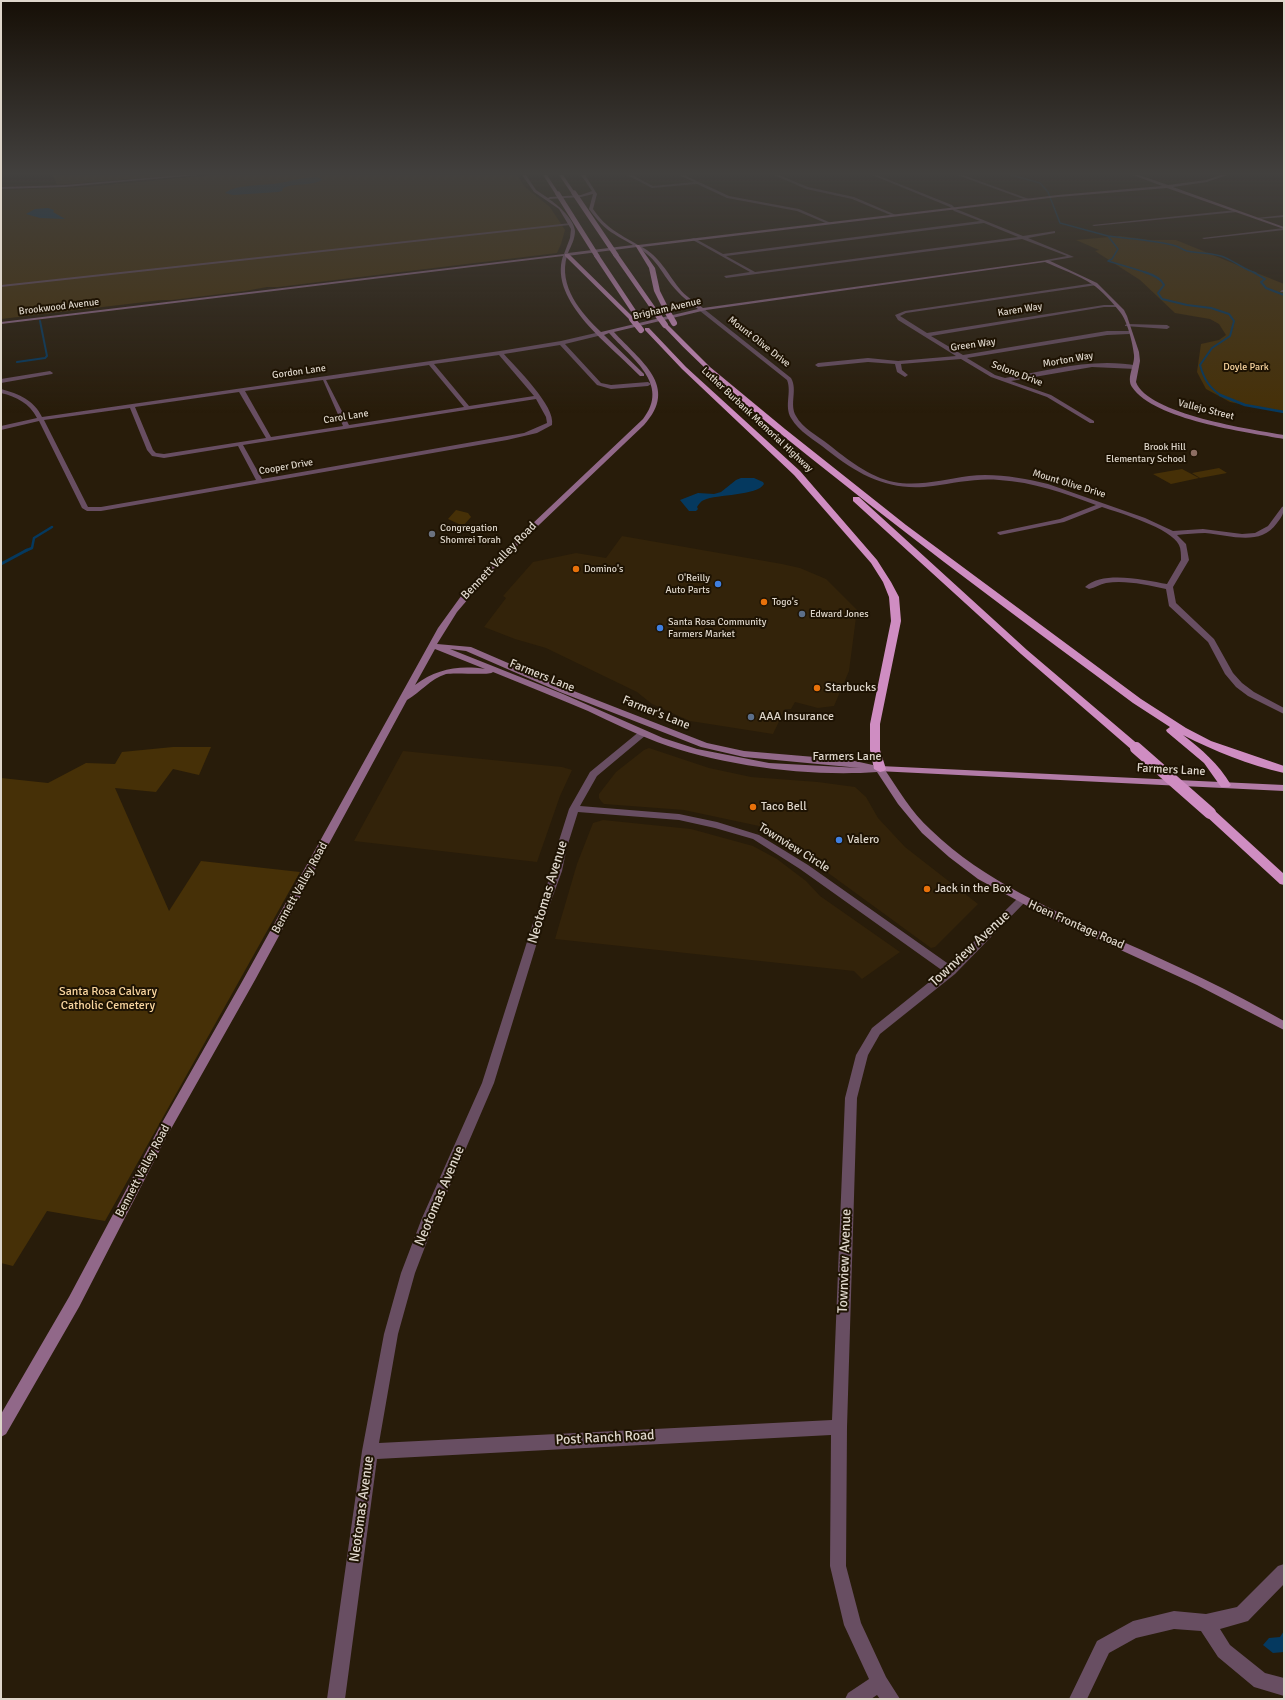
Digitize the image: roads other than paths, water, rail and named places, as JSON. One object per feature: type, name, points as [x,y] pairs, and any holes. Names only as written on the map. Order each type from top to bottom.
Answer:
[{"type":"highway","name":"Luther Burbank Memorial Highway","points":[[596,254],[644,329],[797,473],[874,562],[891,590],[895,606],[896,621],[874,729],[874,750],[880,769]]},
{"type":"highway","name":"Luther Burbank Memorial Highway","points":[[616,254],[656,314],[678,339],[708,368],[782,430]]},
{"type":"highway","points":[[644,254],[652,268],[657,291],[674,323],[685,339],[736,390]]},
{"type":"highway","points":[[567,255],[644,329]]},
{"type":"highway","points":[[782,430],[942,558],[1137,701],[1182,730],[1207,743],[1249,760],[1284,770]]},
{"type":"highway","points":[[782,430],[1024,652],[1210,813],[1284,881]]},
{"type":"highway","points":[[1137,701],[1179,737],[1209,760],[1226,785]]},
{"type":"main road","name":"Farmers Lane","points":[[880,769],[1284,788]]},
{"type":"street","points":[[1,286],[292,254]]},
{"type":"street","name":"Brookwood Avenue","points":[[1,323],[572,254]]},
{"type":"street","points":[[650,254],[678,290],[702,310]]},
{"type":"street","points":[[719,254],[754,273]]},
{"type":"street","points":[[722,256],[735,254]]},
{"type":"street","points":[[726,277],[893,254]]},
{"type":"street","name":"Brigham Avenue","points":[[600,334],[702,310],[1072,258],[1063,254]]},
{"type":"street","points":[[567,255],[563,265],[564,280],[568,293],[582,315],[641,374],[655,393]]},
{"type":"street","name":"Vallejo Street","points":[[1046,261],[1095,284],[1125,316],[1137,356],[1136,367],[1132,377],[1133,385],[1138,391],[1159,405],[1184,415],[1200,420],[1284,437]]},
{"type":"street","name":"Solono Drive","points":[[1092,422],[1049,396],[993,376],[900,319],[897,315],[905,312],[1095,284]]},
{"type":"street","name":"Karen Way","points":[[926,335],[1104,306],[1117,306]]},
{"type":"street","name":"Mount Olive Drive","points":[[702,310],[789,379],[792,387],[790,411],[794,419],[832,452],[881,480],[899,485],[919,486],[970,478],[1007,478],[1046,486],[1143,518],[1172,533],[1182,544],[1185,560],[1169,587]]},
{"type":"street","points":[[1127,325],[1167,327]]},
{"type":"street","name":"Bennett Valley Road","points":[[1,1429],[74,1302],[163,1132],[249,980],[432,645],[456,608],[479,580],[533,525],[649,417],[654,407],[656,386],[644,368],[610,331]]},
{"type":"street","name":"Green Way","points":[[818,365],[868,360],[898,363],[961,357],[1107,333],[1129,332]]},
{"type":"street","name":"Gordon Lane","points":[[1,428],[41,419],[500,353],[561,343],[600,334]]},
{"type":"street","points":[[561,343],[599,384],[611,387],[648,384]]},
{"type":"street","name":"Cooper Drive","points":[[1,392],[19,397],[31,403],[41,419],[84,507],[87,509],[101,509],[532,433],[548,426],[551,419],[537,397],[500,353]]},
{"type":"street","points":[[430,362],[467,407]]},
{"type":"street","points":[[898,363],[899,370],[905,375]]},
{"type":"street","name":"Morton Way","points":[[1004,381],[1092,365],[1136,367]]},
{"type":"street","points":[[1,381],[50,373]]},
{"type":"street","points":[[325,381],[347,427]]},
{"type":"street","points":[[241,390],[270,440]]},
{"type":"street","name":"Carol Lane","points":[[132,406],[150,450],[154,455],[159,456],[240,445],[467,407],[537,397]]},
{"type":"street","points":[[240,445],[260,482]]},
{"type":"street","points":[[1000,533],[1062,522],[1101,505]]},
{"type":"street","points":[[1172,533],[1197,531],[1232,535],[1255,535],[1270,528],[1284,508]]},
{"type":"street","points":[[1089,587],[1093,584],[1114,581],[1139,582],[1169,587],[1172,604],[1212,641],[1229,674],[1239,685],[1250,694],[1284,711]]},
{"type":"street","name":"Farmer's Lane","points":[[432,645],[468,649],[563,690],[704,745],[744,754],[850,763],[880,769]]},
{"type":"street","name":"Farmers Lane","points":[[432,645],[560,696],[643,733],[695,751],[769,766],[852,772],[880,769]]},
{"type":"street","points":[[401,702],[431,678],[444,673],[458,670],[476,670],[506,675]]},
{"type":"street","name":"Neotomas Avenue","points":[[336,1699],[370,1451],[391,1334],[408,1274],[429,1218],[488,1083],[538,923],[557,871],[562,847],[574,809],[593,774],[643,733]]},
{"type":"street","name":"Hoen Frontage Road","points":[[880,769],[905,809],[934,840],[972,870],[1021,900],[1201,981],[1245,1003],[1284,1026]]},
{"type":"street","name":"Townview Circle","points":[[574,809],[679,817],[717,825],[756,837],[804,867],[905,940],[951,971]]},
{"type":"street","name":"Townview Avenue","points":[[891,1699],[880,1683],[854,1625],[838,1566],[839,1426],[851,1098],[862,1055],[876,1031],[951,971],[1021,900]]},
{"type":"street","name":"Post Ranch Road","points":[[370,1451],[839,1426]]},
{"type":"street","points":[[1078,1699],[1103,1647],[1133,1630],[1174,1620],[1206,1623],[1242,1615],[1284,1572]]},
{"type":"street","points":[[1206,1623],[1224,1651],[1260,1681],[1284,1687]]},
{"type":"street","points":[[854,1699],[880,1683]]},
{"type":"water","points":[[741,478],[754,478],[763,482],[764,484],[754,491],[704,500],[697,507],[698,509],[696,511],[689,511],[680,500],[698,493],[714,494],[721,492],[736,480]]},
{"type":"water","points":[[1284,1631],[1284,1652],[1273,1653],[1263,1645],[1269,1638],[1280,1637]]},
{"type":"waterway","points":[[1115,254],[1112,259],[1108,261],[1148,273]]},
{"type":"waterway","points":[[1212,254],[1226,258],[1256,273]]},
{"type":"waterway","points":[[1144,272],[1161,280],[1164,285],[1158,293],[1162,299],[1187,305],[1211,308],[1229,314],[1234,321],[1230,336],[1212,348],[1200,365],[1203,375],[1208,383],[1221,396]]},
{"type":"waterway","points":[[1253,272],[1265,279],[1261,282],[1266,288],[1284,295]]},
{"type":"waterway","points":[[17,362],[45,358],[47,356],[40,321]]},
{"type":"waterway","points":[[1221,396],[1245,405],[1284,412]]},
{"type":"waterway","points":[[26,551],[32,548],[34,538],[52,527]]},
{"type":"waterway","points":[[1,564],[26,551]]},
{"type":"place","name":"Brook Hill Elementary School","points":[[1194,453]]},
{"type":"place","name":"Congregation Shomrei Torah","points":[[432,534]]},
{"type":"place","name":"Domino's","points":[[576,569]]},
{"type":"place","name":"O'Reilly Auto Parts","points":[[718,584]]},
{"type":"place","name":"Togo's","points":[[764,602]]},
{"type":"place","name":"Edward Jones","points":[[802,614]]},
{"type":"place","name":"Santa Rosa Community Farmers Market","points":[[660,628]]},
{"type":"place","name":"Starbucks","points":[[817,688]]},
{"type":"place","name":"AAA Insurance","points":[[751,717]]},
{"type":"place","name":"Taco Bell","points":[[753,807]]},
{"type":"place","name":"Valero","points":[[839,840]]},
{"type":"place","name":"Jack in the Box","points":[[927,889]]},
{"type":"park label","name":"Doyle Park","points":[[1246,367]]},
{"type":"park label","name":"Santa Rosa Calvary Catholic Cemetery","points":[[108,999]]}]
